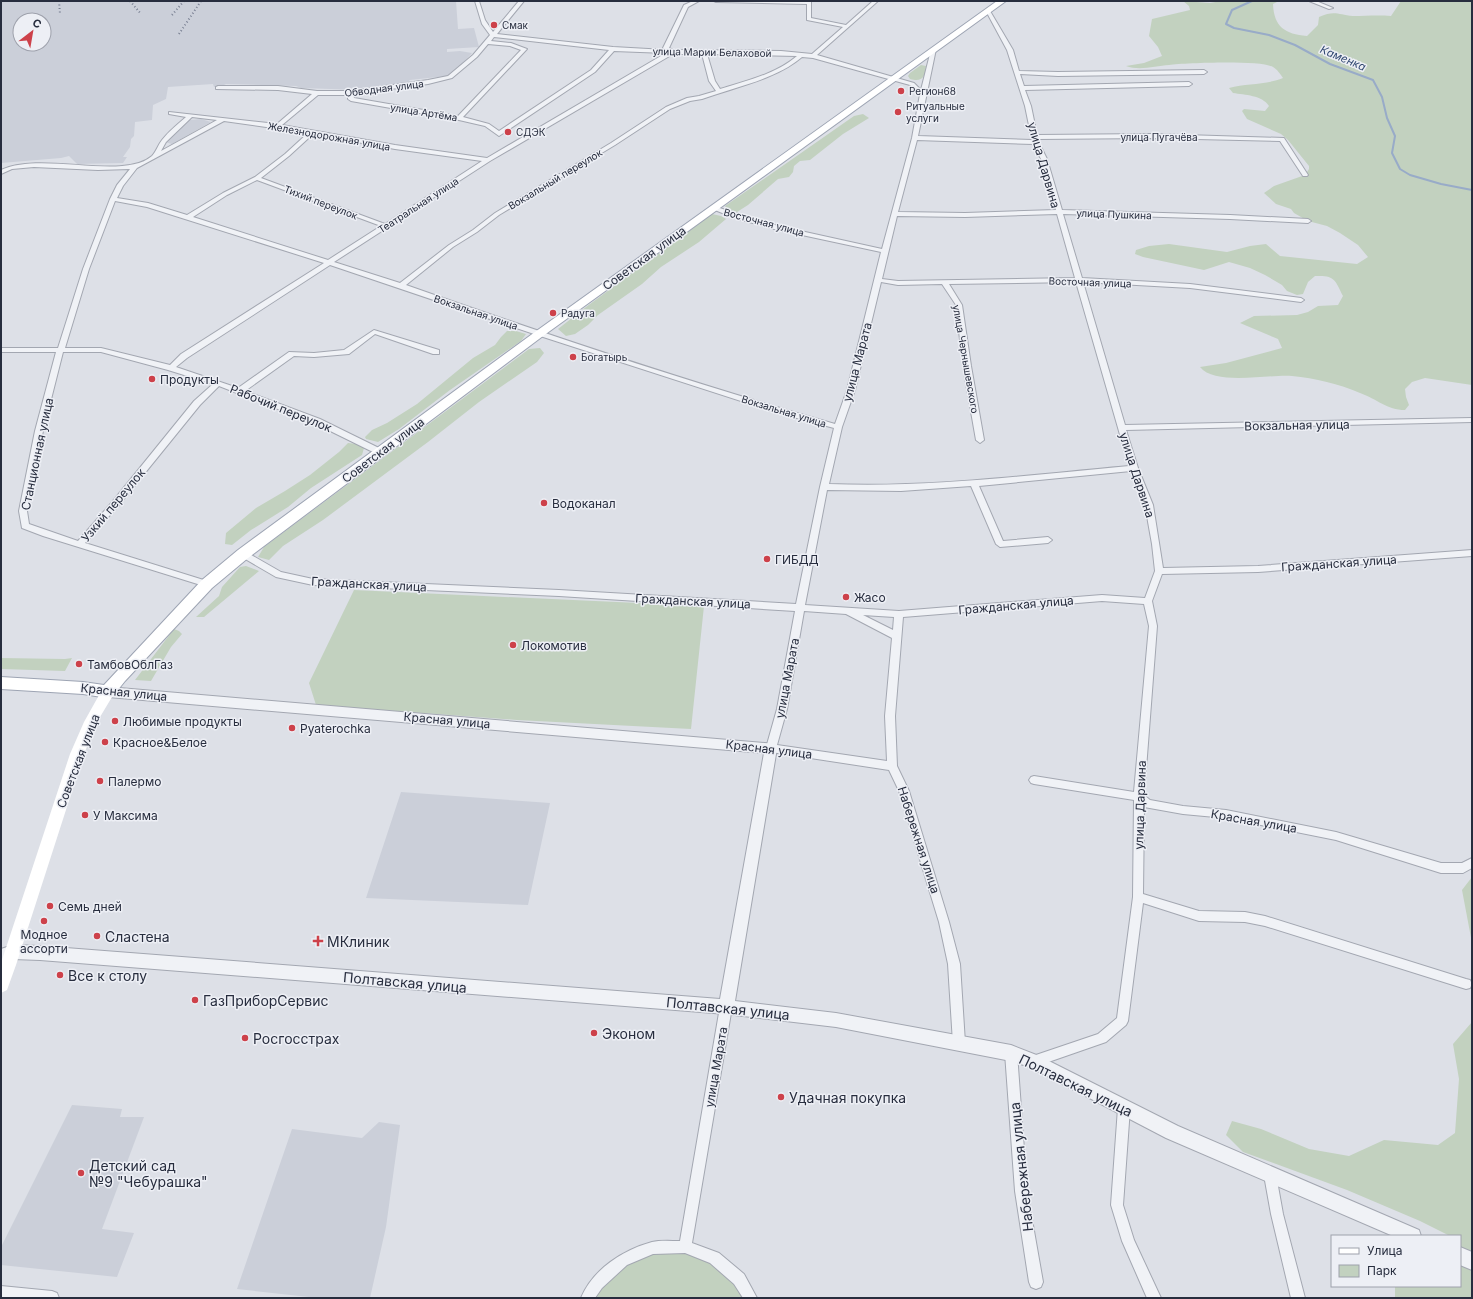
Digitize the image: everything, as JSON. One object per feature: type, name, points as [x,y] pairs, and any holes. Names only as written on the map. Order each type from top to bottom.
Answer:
[{"type":"main road","name":"Советская улица","points":[[1,985],[7,954],[69,779],[93,717],[108,692],[120,677],[207,584],[243,554],[540,334],[893,78],[1002,1]]},
{"type":"main road","name":"Красная улица","points":[[1,683],[83,688],[108,692]]},
{"type":"street","points":[[477,1],[488,32],[494,35]]},
{"type":"street","name":"Обводная улица","points":[[317,93],[350,93],[428,82],[450,77],[475,56],[522,1]]},
{"type":"street","points":[[672,52],[666,48],[686,6],[697,1]]},
{"type":"street","points":[[716,1],[809,2],[809,19],[846,26]]},
{"type":"street","points":[[813,56],[876,1]]},
{"type":"street","points":[[1311,1],[1332,8]]},
{"type":"street","name":"улица Дарвина","points":[[988,11],[1010,50],[1022,88],[1035,139],[1044,159],[1058,212],[1134,468],[1149,505],[1159,571],[1148,601],[1153,626],[1138,797],[1138,897],[1122,1021],[1102,1038],[1034,1060]]},
{"type":"street","name":"улица Марии Белаховой","points":[[494,35],[613,49],[704,53],[781,53],[813,56],[912,84],[923,94]]},
{"type":"street","points":[[459,118],[524,48],[487,42]]},
{"type":"street","name":"улица Артёма","points":[[350,93],[351,99],[459,118],[487,125],[499,134],[507,127],[593,70],[613,49]]},
{"type":"street","points":[[923,94],[934,50]]},
{"type":"street","name":"Театральная улица","points":[[171,368],[184,356],[488,160],[672,52]]},
{"type":"street","points":[[704,53],[712,81],[718,91]]},
{"type":"street","name":"Вокзальный переулок","points":[[401,286],[451,246],[475,231],[497,214],[613,144],[659,113],[689,99],[700,98],[770,74],[796,60],[801,55]]},
{"type":"street","points":[[1017,72],[1065,74],[1204,72]]},
{"type":"street","points":[[1022,88],[1189,84]]},
{"type":"street","points":[[218,88],[278,88],[317,93]]},
{"type":"street","points":[[278,126],[317,93]]},
{"type":"street","name":"улица Марата","points":[[685,1247],[771,748],[782,709],[824,486],[838,427],[851,390],[885,251],[915,138],[923,94]]},
{"type":"street","name":"Железнодорожная улица","points":[[171,113],[278,126],[395,147],[488,160]]},
{"type":"street","name":"Станционная улица","points":[[154,157],[164,141],[190,116]]},
{"type":"street","name":"Станционная улица","points":[[80,544],[25,526],[23,511],[39,431],[61,349],[86,269],[112,199],[120,185],[135,167],[222,120]]},
{"type":"street","points":[[188,217],[226,194],[257,178],[287,155],[312,132]]},
{"type":"street","name":"улица Пугачёва","points":[[915,138],[1035,139],[1153,136],[1282,139],[1305,175]]},
{"type":"street","points":[[1,172],[11,167],[24,165],[100,168],[135,167]]},
{"type":"street","name":"Тихий переулок","points":[[257,178],[385,226]]},
{"type":"street","name":"Вокзальная улица","points":[[112,199],[148,205],[188,217],[401,286],[540,334],[781,411],[838,427]]},
{"type":"street","name":"Восточная улица","points":[[713,208],[737,217],[768,225],[885,251]]},
{"type":"street","name":"улица Пушкина","points":[[895,214],[965,215],[1058,212],[1308,221]]},
{"type":"street","name":"Восточная улица","points":[[878,280],[898,283],[1079,280],[1190,286],[1301,300]]},
{"type":"street","name":"улица Чернышевского","points":[[944,282],[959,305],[967,366],[980,440]]},
{"type":"street","points":[[239,391],[292,354],[314,355],[346,352],[374,332],[436,352]]},
{"type":"street","points":[[1,350],[61,349]]},
{"type":"street","name":"Рабочий переулок","points":[[61,349],[101,350],[171,368],[218,383],[318,421],[380,452]]},
{"type":"street","name":"Узкий переулок","points":[[207,584],[80,544],[116,503],[197,403],[218,383]]},
{"type":"street","name":"Вокзальная улица","points":[[1122,428],[1472,420]]},
{"type":"street","points":[[824,486],[891,488],[974,483],[1134,468]]},
{"type":"street","points":[[974,483],[1000,544],[1048,540]]},
{"type":"street","name":"Гражданская улица","points":[[1159,571],[1258,569],[1472,553]]},
{"type":"street","name":"Гражданская улица","points":[[243,554],[279,575],[313,582],[559,593],[899,614],[1102,598],[1148,601]]},
{"type":"street","points":[[848,611],[862,620],[898,636]]},
{"type":"street","name":"Набережная улица","points":[[899,614],[890,716],[892,766],[904,791],[944,922],[954,964],[959,1043]]},
{"type":"street","name":"Красная улица","points":[[108,692],[771,748],[892,766]]},
{"type":"street","name":"Красная улица","points":[[1034,780],[1138,797],[1148,804],[1183,810],[1226,814],[1336,836],[1441,868],[1463,868],[1472,863]]},
{"type":"street","points":[[1138,897],[1199,916],[1245,917],[1264,921],[1307,933],[1466,984]]},
{"type":"street","name":"Полтавская улица","points":[[7,954],[726,1007],[836,1020],[1010,1053],[1034,1060],[1172,1132],[1411,1235]]},
{"type":"street","name":"Набережная улица","points":[[1010,1053],[1021,1191],[1036,1282]]},
{"type":"street","points":[[1124,1108],[1117,1205],[1128,1241],[1154,1298]]},
{"type":"street","points":[[1270,1175],[1277,1214],[1298,1298]]},
{"type":"street","points":[[588,1298],[597,1283],[623,1260],[654,1248],[685,1247],[714,1258],[739,1279],[750,1298]]},
{"type":"street","points":[[1461,1256],[1472,1261]]},
{"type":"street","points":[[1,1293],[52,1298]]},
{"type":"shaded area","points":[[1,1],[456,1],[458,29],[474,28],[479,47],[447,49],[447,52],[460,51],[472,53],[462,64],[447,76],[410,80],[406,83],[366,89],[367,87],[363,87],[360,90],[226,84],[214,87],[213,84],[168,87],[166,99],[153,105],[152,120],[135,122],[134,136],[131,139],[130,147],[123,157],[127,157],[123,163],[77,164],[69,156],[1,163]]},
{"type":"shaded area","points":[[201,119],[211,122],[172,144],[165,142],[190,120]]},
{"type":"shaded area","points":[[401,792],[550,803],[528,905],[366,898]]},
{"type":"shaded area","name":"Детский сад №9 \"Чебурашка\"","points":[[72,1105],[122,1109],[120,1117],[144,1117],[102,1229],[134,1233],[117,1277],[1,1265],[1,1247]]},
{"type":"shaded area","points":[[379,1122],[400,1125],[386,1227],[370,1298],[318,1298],[237,1289],[292,1129],[362,1138]]},
{"type":"green space","points":[[1183,1],[1210,3],[1221,1],[1279,1],[1273,4],[1278,24],[1287,31],[1307,36],[1318,25],[1319,17],[1324,15],[1391,16],[1401,1],[1472,1],[1472,385],[1425,378],[1412,382],[1405,389],[1409,405],[1405,410],[1399,410],[1382,404],[1366,395],[1335,384],[1318,380],[1292,376],[1230,378],[1207,373],[1200,367],[1226,363],[1282,348],[1278,339],[1240,323],[1254,316],[1297,315],[1308,312],[1318,306],[1338,305],[1343,296],[1336,282],[1327,276],[1315,276],[1308,282],[1303,294],[1297,295],[1287,291],[1282,285],[1265,275],[1250,268],[1229,262],[1204,270],[1143,257],[1135,254],[1136,250],[1149,246],[1169,244],[1227,252],[1250,246],[1266,244],[1280,256],[1357,264],[1368,257],[1358,245],[1340,233],[1327,226],[1308,221],[1294,213],[1291,209],[1276,204],[1264,193],[1274,186],[1305,175],[1309,169],[1309,166],[1288,140],[1281,134],[1247,119],[1242,111],[1244,109],[1265,111],[1269,106],[1266,102],[1253,96],[1233,93],[1229,88],[1270,82],[1283,78],[1273,67],[1254,63],[1191,63],[1142,68],[1126,66],[1144,63],[1162,56],[1158,47],[1149,36],[1152,19],[1190,10],[1189,6]]},
{"type":"green space","points":[[921,65],[926,66],[924,76],[917,80],[910,79],[908,76],[910,73]]},
{"type":"green space","points":[[863,114],[869,118],[843,134],[810,160],[800,161],[794,166],[793,172],[789,177],[778,179],[748,205],[737,212],[728,210],[725,206],[854,116]]},
{"type":"green space","points":[[712,214],[726,219],[699,242],[661,267],[642,284],[598,315],[588,325],[575,334],[566,336],[558,329],[586,307]]},
{"type":"green space","points":[[507,331],[516,331],[526,334],[521,341],[450,390],[399,429],[378,442],[366,439],[365,437],[372,430],[387,423],[417,404],[473,358],[495,345]]},
{"type":"green space","points":[[540,348],[544,353],[537,362],[479,402],[323,520],[283,546],[269,560],[258,557],[264,547],[529,349]]},
{"type":"green space","points":[[348,443],[357,444],[364,448],[362,455],[311,488],[288,507],[251,530],[232,545],[225,544],[226,533],[256,508],[310,475]]},
{"type":"green space","points":[[246,566],[259,571],[204,617],[196,617],[219,596],[222,587],[240,567]]},
{"type":"green space","name":"Локомотив","points":[[354,590],[704,606],[691,729],[517,720],[316,705],[309,683]]},
{"type":"green space","points":[[174,629],[182,634],[171,647],[151,681],[135,680]]},
{"type":"green space","points":[[1,658],[72,658],[65,671],[1,669]]},
{"type":"green space","points":[[1472,877],[1472,943],[1462,890]]},
{"type":"green space","points":[[1472,1022],[1472,1298],[1395,1298],[1395,1287],[1461,1287],[1461,1235],[1448,1235],[1420,1221],[1347,1190],[1243,1152],[1226,1135],[1232,1121],[1261,1129],[1309,1149],[1349,1156],[1384,1140],[1438,1145],[1455,1133],[1459,1079],[1453,1044]]},
{"type":"green space","points":[[653,1248],[714,1258],[750,1298],[588,1298],[597,1283]]},
{"type":"waterway","name":"Каменка","points":[[1252,1],[1232,10],[1226,24],[1234,28],[1269,35],[1295,45],[1330,64],[1373,80],[1382,97],[1387,118],[1395,136],[1392,153],[1400,169],[1410,175],[1441,184],[1472,190]]},
{"type":"railway","points":[[59,1],[60,14]]},
{"type":"railway","points":[[130,1],[141,14]]},
{"type":"railway","points":[[172,15],[184,1]]},
{"type":"railway","points":[[179,34],[201,1]]},
{"type":"place","name":"Смак","points":[[494,25]]},
{"type":"place","name":"Регион68","points":[[901,91]]},
{"type":"place","name":"Ритуальные услуги","points":[[898,112]]},
{"type":"place","name":"СДЭК","points":[[508,132]]},
{"type":"place","name":"Радуга","points":[[553,313]]},
{"type":"place","name":"Богатырь","points":[[573,357]]},
{"type":"place","name":"Продукты","points":[[152,379]]},
{"type":"place","name":"Водоканал","points":[[544,503]]},
{"type":"place","name":"ГИБДД","points":[[767,559]]},
{"type":"place","name":"Жасо","points":[[846,597]]},
{"type":"place","name":"Локомотив","points":[[513,645]]},
{"type":"place","name":"ТамбовОблГаз","points":[[79,664]]},
{"type":"place","name":"Любимые продукты","points":[[115,721]]},
{"type":"place","name":"Pyaterochka","points":[[292,728]]},
{"type":"place","name":"Красное&Белое","points":[[105,742]]},
{"type":"place","name":"Палермо","points":[[100,781]]},
{"type":"place","name":"У Максима","points":[[85,815]]},
{"type":"place","name":"Семь дней","points":[[50,906]]},
{"type":"place","name":"Модное ассорти","points":[[44,921]]},
{"type":"place","name":"Сластена","points":[[97,936]]},
{"type":"place","name":"МКлиник","points":[[318,941]]},
{"type":"place","name":"Все к столу","points":[[60,975]]},
{"type":"place","name":"ГазПриборСервис","points":[[195,1000]]},
{"type":"place","name":"Эконом","points":[[594,1033]]},
{"type":"place","name":"Росгосстрах","points":[[245,1038]]},
{"type":"place","name":"Удачная покупка","points":[[781,1097]]},
{"type":"place","name":"Детский сад №9 \"Чебурашка\"","points":[[81,1173]]}]
